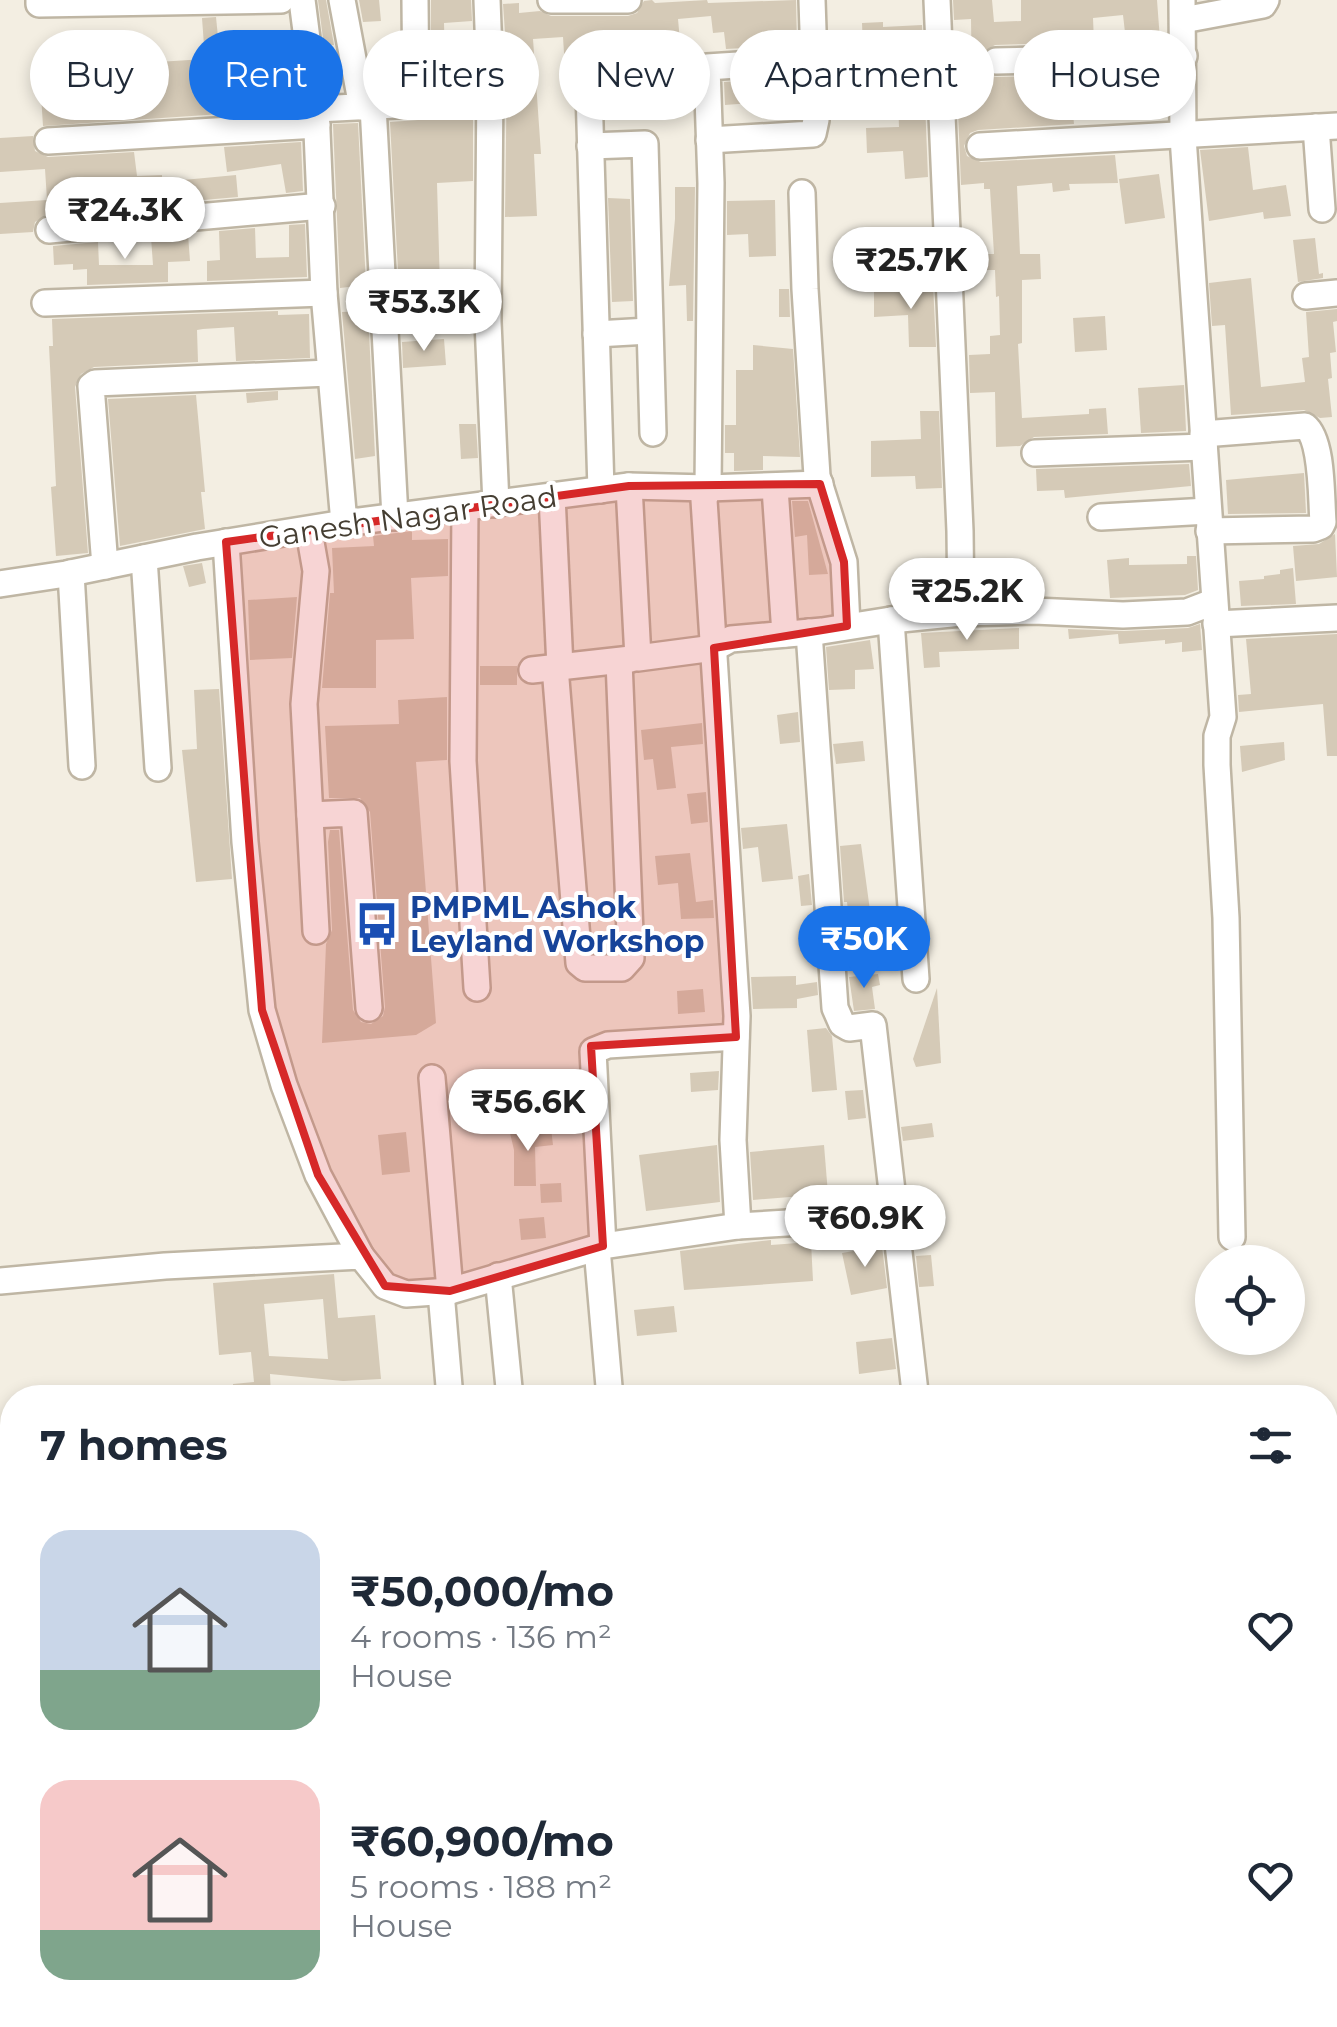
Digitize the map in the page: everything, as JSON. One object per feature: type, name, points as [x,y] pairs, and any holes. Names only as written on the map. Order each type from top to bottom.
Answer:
[{"type":"street","points":[[39,0],[39,4],[281,0]]},
{"type":"street","points":[[302,0],[306,30]]},
{"type":"street","points":[[342,0],[363,86]]},
{"type":"street","points":[[415,0],[415,30]]},
{"type":"street","points":[[487,0],[488,322],[496,504]]},
{"type":"street","points":[[552,0],[628,0]]},
{"type":"street","points":[[812,0],[813,30]]},
{"type":"street","points":[[938,0],[961,613]]},
{"type":"street","points":[[1182,10],[1263,5],[1266,0]]},
{"type":"street","points":[[996,61],[1014,61]]},
{"type":"street","points":[[730,66],[706,68],[710,140],[708,488],[704,500],[736,1037],[733,1140],[738,1226]]},
{"type":"street","points":[[48,141],[282,120]]},
{"type":"street","points":[[316,120],[329,373],[344,524]]},
{"type":"street","points":[[369,120],[395,516]]},
{"type":"street","points":[[590,120],[601,490]]},
{"type":"street","points":[[710,140],[813,134],[816,120]]},
{"type":"street","points":[[1183,120],[1223,717],[1217,736],[1217,765],[1226,918],[1232,1237]]},
{"type":"street","points":[[980,146],[1327,126],[1322,210]]},
{"type":"street","points":[[590,146],[645,144],[653,433]]},
{"type":"street","points":[[802,193],[820,484],[844,562],[847,626]]},
{"type":"street","points":[[49,230],[322,206]]},
{"type":"street","points":[[45,303],[324,292]]},
{"type":"street","points":[[1306,296],[1337,293]]},
{"type":"street","points":[[596,334],[649,332]]},
{"type":"street","points":[[105,566],[91,386],[329,373]]},
{"type":"street","points":[[1034,452],[1203,440],[1305,426],[1310,429],[1316,445],[1322,526],[1313,529],[1101,518]]},
{"type":"street","name":"Ganesh Nagar Road","points":[[0,584],[226,542],[629,486],[775,488],[820,484]]},
{"type":"street","points":[[552,496],[549,668],[578,963],[584,968],[622,968],[631,958],[629,486]]},
{"type":"street","points":[[775,488],[797,633],[836,1008],[842,1024],[849,1028],[873,1025],[914,1385]]},
{"type":"street","points":[[465,508],[463,762],[477,988]]},
{"type":"street","points":[[309,531],[316,572],[304,704],[316,932]]},
{"type":"street","points":[[226,542],[245,842],[262,1010],[284,1085],[318,1175],[361,1256],[386,1286],[406,1294],[446,1292],[600,1247],[738,1226],[836,1220]]},
{"type":"street","points":[[144,558],[158,768]]},
{"type":"street","points":[[70,574],[82,766]]},
{"type":"street","points":[[549,668],[714,648],[731,639],[961,613],[1123,616],[1187,612],[1337,618]]},
{"type":"street","points":[[891,620],[916,979]]},
{"type":"street","points":[[310,815],[354,813],[368,1008]]},
{"type":"street","points":[[609,1385],[592,1052],[608,1045],[736,1037]]},
{"type":"street","points":[[432,1078],[450,1385]]},
{"type":"street","points":[[0,1281],[182,1265],[361,1256]]},
{"type":"street","points":[[498,1276],[509,1385]]},
{"type":"highlighted area","points":[[820,484],[844,562],[847,626],[714,648],[736,1037],[591,1046],[603,1246],[450,1291],[385,1286],[318,1175],[262,1010],[226,542],[629,486]]},
{"type":"building","points":[[318,0],[326,0],[331,30],[322,30]]},
{"type":"building","points":[[359,0],[379,0],[381,21],[363,22]]},
{"type":"building","points":[[431,0],[471,0],[472,21],[444,23],[444,30],[431,30]]},
{"type":"building","points":[[796,0],[797,30],[730,30],[730,49],[726,49],[724,32],[713,33],[711,16],[678,19],[679,30],[559,30],[559,37],[539,39],[539,30],[505,30],[503,4],[519,3],[519,13],[628,16],[637,13],[644,1]]},
{"type":"building","points":[[953,0],[992,0],[994,22],[1021,21],[1021,0],[1157,0],[1159,30],[1125,30],[1123,15],[1093,18],[1094,30],[1014,30],[1014,44],[994,46],[994,30],[971,30],[971,19],[954,20]]},
{"type":"building","points":[[216,17],[217,30],[203,30],[202,18]]},
{"type":"building","points":[[883,22],[883,27],[922,25],[922,30],[862,30],[862,23]]},
{"type":"building","points":[[189,60],[189,116],[169,118],[169,61]]},
{"type":"building","points":[[994,77],[1014,77],[1014,120],[1074,120],[1074,124],[978,130],[970,133],[964,146],[967,156],[981,162],[1115,155],[1118,183],[1069,184],[1070,190],[1053,192],[1052,183],[1017,186],[1020,254],[1040,254],[1041,279],[1022,280],[1022,343],[1018,344],[1022,418],[1089,414],[1089,409],[1106,408],[1108,434],[1034,437],[1020,446],[996,447],[995,392],[970,393],[969,355],[990,354],[990,336],[1000,335],[995,270],[965,270],[964,254],[994,254],[990,189],[984,189],[984,183],[961,185],[958,120],[994,120]]},
{"type":"building","points":[[724,82],[730,82],[730,105],[725,105]]},
{"type":"building","points":[[43,120],[132,120],[43,126]]},
{"type":"building","points":[[473,120],[473,181],[437,183],[440,288],[399,290],[390,122]]},
{"type":"building","points":[[506,120],[539,120],[541,154],[534,154],[537,216],[505,217]]},
{"type":"building","points":[[899,120],[926,120],[928,177],[905,179],[903,151],[867,153],[866,128],[899,127]]},
{"type":"building","points":[[358,123],[366,285],[340,288],[333,124]]},
{"type":"building","points":[[33,136],[35,151],[48,157],[134,152],[137,176],[162,175],[162,182],[236,175],[238,197],[123,207],[123,186],[91,189],[92,210],[47,214],[35,222],[33,232],[0,234],[0,203],[47,200],[45,169],[0,172],[0,138]]},
{"type":"building","points":[[301,142],[303,191],[286,193],[281,164],[227,172],[224,147]]},
{"type":"building","points":[[1248,147],[1253,190],[1286,185],[1291,216],[1264,219],[1263,212],[1209,221],[1200,150]]},
{"type":"building","points":[[1159,174],[1165,218],[1125,224],[1119,179]]},
{"type":"building","points":[[675,187],[695,187],[693,321],[687,321],[686,285],[669,286]]},
{"type":"building","points":[[608,198],[630,199],[633,301],[612,302]]},
{"type":"building","points":[[775,200],[776,256],[749,257],[748,234],[727,235],[727,201]]},
{"type":"building","points":[[305,224],[307,277],[207,281],[207,261],[220,260],[219,231],[255,228],[256,258],[289,257],[289,225]]},
{"type":"building","points":[[188,234],[190,261],[168,262],[168,282],[87,285],[87,269],[73,270],[73,264],[54,265],[53,246],[98,242],[99,265],[153,265],[151,237]]},
{"type":"building","points":[[1315,238],[1319,274],[1323,273],[1323,278],[1298,282],[1293,240]]},
{"type":"building","points":[[1251,278],[1261,387],[1305,382],[1302,358],[1309,357],[1306,312],[1337,309],[1337,321],[1333,322],[1336,352],[1330,353],[1332,378],[1328,379],[1332,417],[1320,418],[1304,410],[1231,415],[1225,325],[1212,326],[1209,283]]},
{"type":"building","points":[[933,284],[936,347],[909,347],[908,315],[874,317],[874,292],[909,292],[909,285]]},
{"type":"building","points":[[779,289],[789,289],[790,317],[779,317]]},
{"type":"building","points":[[278,311],[278,315],[309,314],[310,358],[236,361],[234,327],[203,329],[197,330],[198,362],[94,367],[81,374],[75,387],[88,553],[56,556],[51,487],[56,486],[49,346],[53,346],[52,319]]},
{"type":"building","points":[[368,311],[375,456],[355,459],[342,312]]},
{"type":"building","points":[[1105,316],[1107,350],[1075,352],[1073,318]]},
{"type":"building","points":[[444,339],[446,365],[403,368],[402,342]]},
{"type":"building","points":[[753,345],[793,349],[800,457],[763,456],[763,470],[734,471],[734,453],[725,453],[725,425],[736,425],[736,370],[753,370]]},
{"type":"building","points":[[1184,385],[1186,431],[1141,433],[1138,388]]},
{"type":"building","points":[[278,391],[278,400],[247,403],[246,393]]},
{"type":"building","points":[[196,395],[205,529],[120,546],[108,399]]},
{"type":"building","points":[[920,411],[939,411],[942,488],[916,489],[915,476],[871,477],[871,441],[921,439]]},
{"type":"building","points":[[459,424],[476,424],[478,458],[461,459]]},
{"type":"building","points":[[1189,464],[1191,486],[1065,498],[1064,490],[1037,491],[1036,469]]},
{"type":"building","points":[[1304,473],[1306,513],[1228,514],[1226,480]]},
{"type":"building","points":[[792,501],[808,501],[828,574],[809,575],[807,535],[795,537]]},
{"type":"building","points":[[412,531],[412,540],[448,539],[448,576],[411,578],[414,639],[376,640],[376,688],[322,688],[330,593],[334,593],[332,548],[374,546],[373,536]]},
{"type":"building","points":[[1335,534],[1337,577],[1296,581],[1293,546],[1319,544]]},
{"type":"building","points":[[1187,556],[1196,556],[1198,590],[1185,595],[1110,598],[1107,560],[1129,558],[1129,565],[1187,564]]},
{"type":"building","points":[[202,563],[206,583],[189,587],[183,566]]},
{"type":"building","points":[[1293,568],[1296,604],[1241,606],[1239,581],[1264,579]]},
{"type":"building","points":[[944,571],[945,598],[897,603],[895,573]]},
{"type":"building","points":[[996,583],[997,596],[977,596],[977,584]]},
{"type":"building","points":[[297,597],[292,658],[250,660],[248,600]]},
{"type":"building","points":[[1200,624],[1202,650],[1182,652],[1182,642],[1119,644],[1118,634],[1069,639],[1068,629],[1124,631]]},
{"type":"building","points":[[1019,628],[1019,649],[939,652],[940,667],[924,668],[921,633]]},
{"type":"building","points":[[1337,634],[1337,756],[1327,756],[1323,704],[1239,712],[1238,695],[1251,694],[1246,639]]},
{"type":"building","points":[[870,640],[874,669],[855,670],[855,689],[829,690],[826,647]]},
{"type":"building","points":[[480,666],[517,666],[517,685],[480,685]]},
{"type":"building","points":[[219,689],[232,879],[196,882],[182,750],[197,749],[194,690]]},
{"type":"building","name":"PMPML Ashok Leyland Workshop","points":[[447,697],[447,760],[416,762],[436,1023],[416,1035],[322,1043],[326,944],[332,930],[330,830],[339,830],[353,1010],[361,1022],[371,1024],[383,1016],[385,1007],[370,812],[360,798],[329,798],[325,726],[399,724],[398,700]]},
{"type":"building","points":[[798,712],[800,742],[780,744],[777,715]]},
{"type":"building","points":[[702,723],[703,744],[671,747],[676,788],[657,790],[653,759],[644,760],[641,730]]},
{"type":"building","points":[[863,741],[865,761],[836,764],[833,744]]},
{"type":"building","points":[[1284,742],[1285,760],[1242,772],[1240,746]]},
{"type":"building","points":[[706,792],[708,822],[691,824],[687,794]]},
{"type":"building","points":[[787,824],[793,879],[762,882],[758,847],[743,849],[741,828]]},
{"type":"building","points":[[861,844],[871,918],[849,920],[840,846]]},
{"type":"building","points":[[690,853],[696,902],[713,900],[714,918],[681,919],[678,883],[658,885],[655,856]]},
{"type":"building","points":[[809,874],[812,905],[801,906],[798,876]]},
{"type":"building","points":[[878,974],[880,985],[872,987],[875,1009],[854,1011],[849,977]]},
{"type":"building","points":[[796,976],[796,985],[817,982],[818,995],[797,999],[797,1008],[753,1009],[751,977]]},
{"type":"building","points":[[937,988],[941,1063],[916,1067],[913,1059]]},
{"type":"building","points":[[703,989],[705,1012],[678,1014],[677,991]]},
{"type":"building","points":[[826,1028],[832,1036],[837,1090],[812,1092],[807,1030]]},
{"type":"building","points":[[719,1071],[718,1090],[691,1092],[690,1073]]},
{"type":"building","points":[[863,1090],[866,1118],[848,1120],[845,1091]]},
{"type":"building","points":[[932,1123],[934,1137],[903,1141],[901,1127]]},
{"type":"building","points":[[551,1128],[553,1145],[535,1147],[536,1186],[514,1186],[510,1133]]},
{"type":"building","points":[[406,1132],[410,1172],[382,1175],[378,1135]]},
{"type":"building","points":[[717,1145],[720,1202],[646,1211],[639,1155]]},
{"type":"building","points":[[824,1145],[828,1194],[753,1200],[750,1152]]},
{"type":"building","points":[[561,1183],[562,1202],[541,1203],[540,1184]]},
{"type":"building","points":[[544,1217],[546,1238],[521,1240],[519,1219]]},
{"type":"building","points":[[771,1240],[771,1245],[811,1242],[813,1281],[684,1290],[680,1251]]},
{"type":"building","points":[[882,1246],[887,1288],[851,1295],[842,1253]]},
{"type":"building","points":[[931,1255],[934,1286],[919,1287],[916,1256]]},
{"type":"building","points":[[334,1274],[338,1318],[375,1315],[381,1379],[343,1381],[270,1374],[270,1385],[233,1385],[254,1382],[251,1352],[219,1355],[213,1283]],"holes":[[[323,1299],[328,1359],[269,1356],[264,1304]]]},
{"type":"building","points":[[674,1306],[677,1332],[637,1336],[634,1310]]},
{"type":"building","points":[[892,1338],[896,1369],[859,1374],[856,1342]]},
{"type":"place","name":"PMPML Ashok Leyland Workshop","points":[[377,924]]}]
